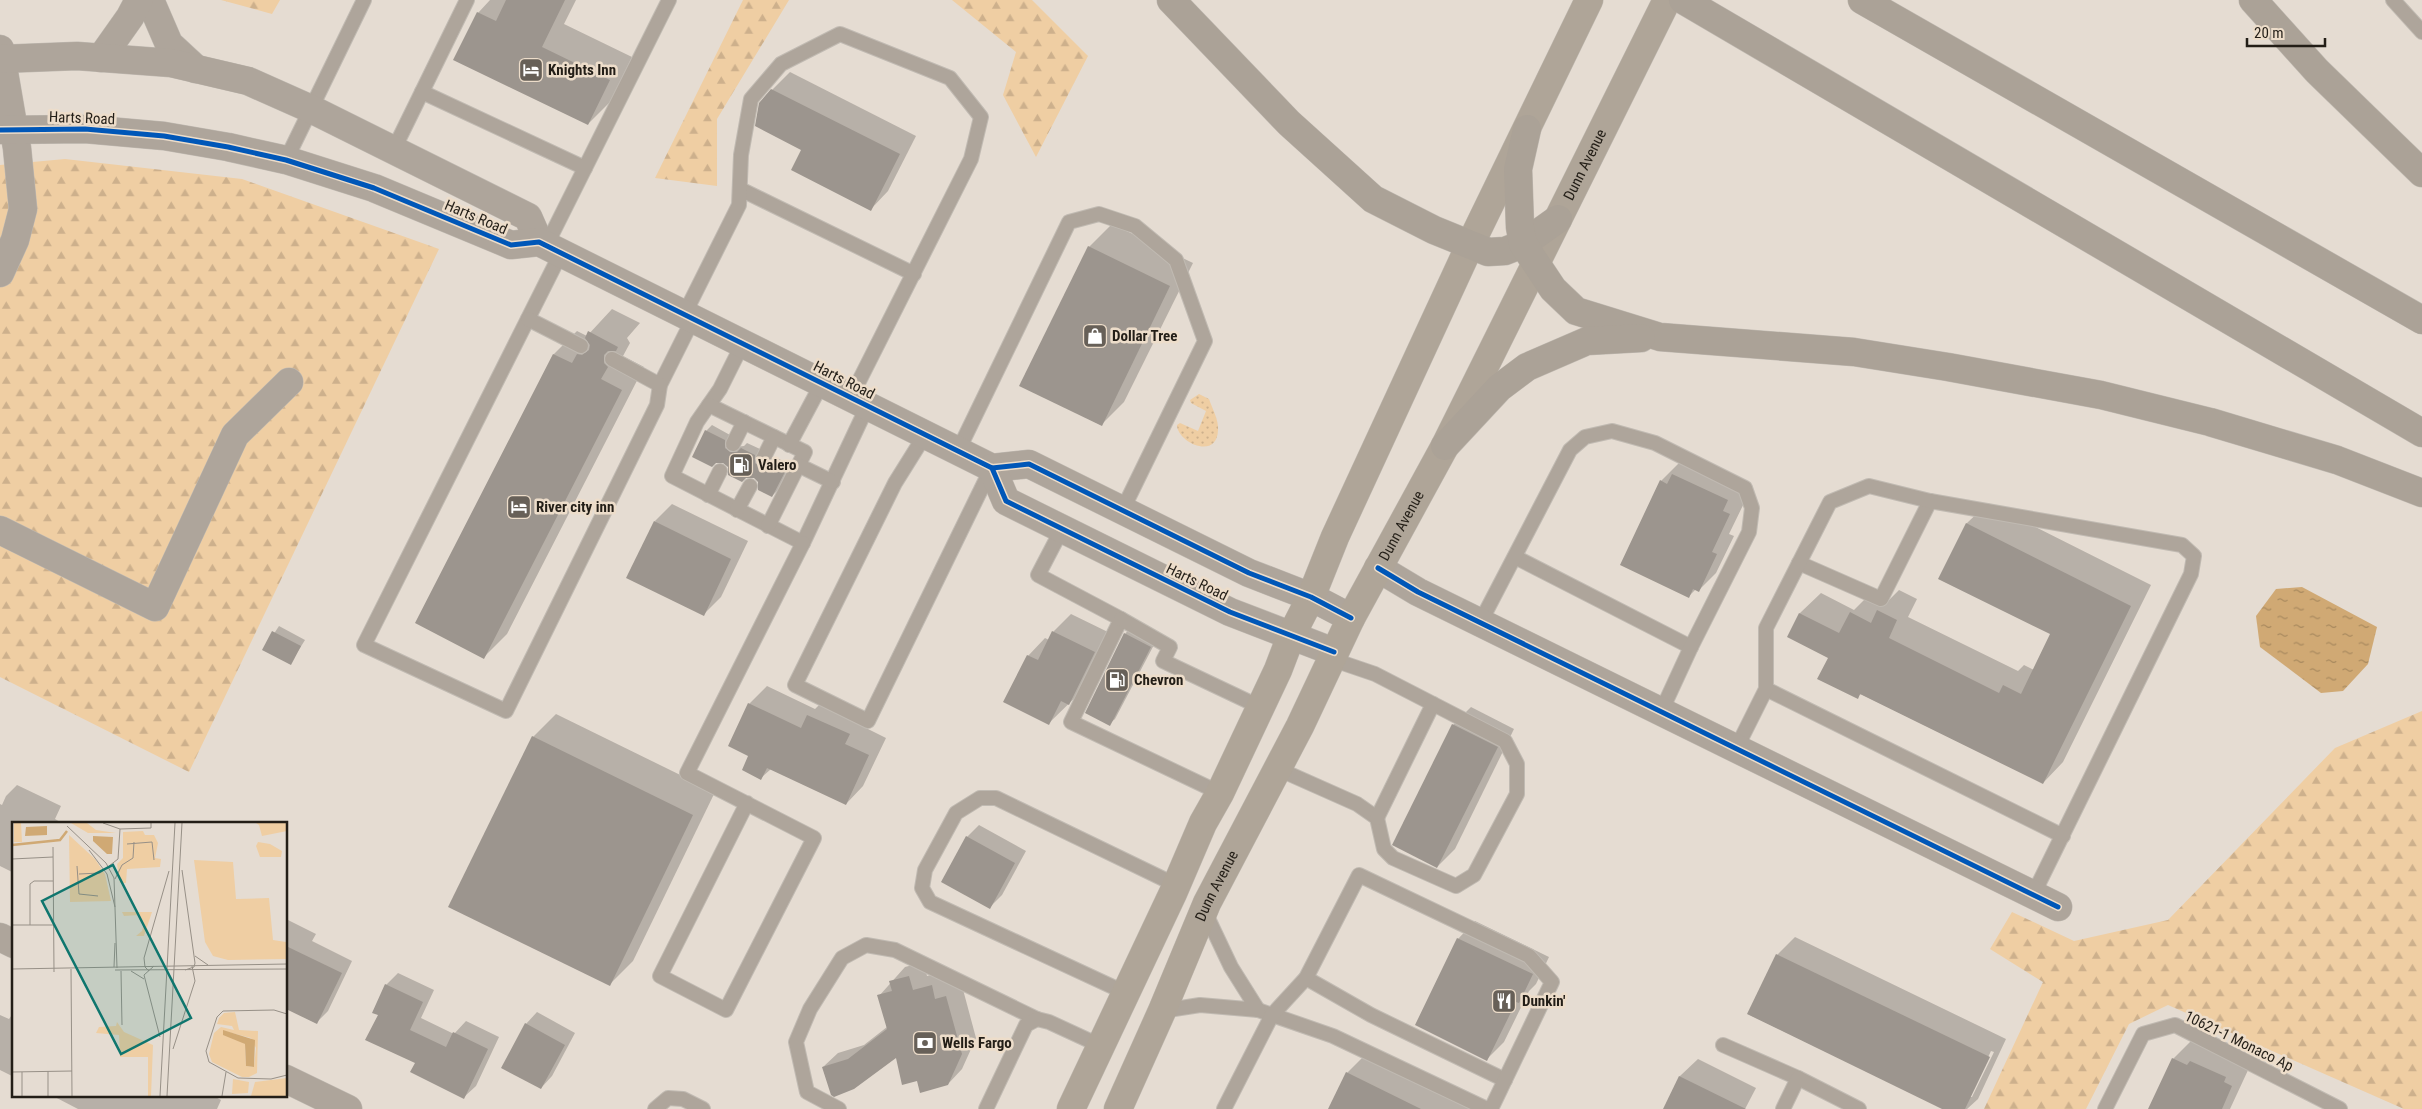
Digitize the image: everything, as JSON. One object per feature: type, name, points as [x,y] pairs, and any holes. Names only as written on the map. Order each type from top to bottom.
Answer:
[{"type":"highway","points":[[1171,0],[1289,123],[1373,199],[1434,230],[1488,252],[1505,251],[1529,254]]},
{"type":"highway","points":[[1683,0],[2422,433]]},
{"type":"highway","points":[[1862,0],[2422,320]]},
{"type":"highway","points":[[2253,0],[2317,71],[2422,173]]},
{"type":"highway","points":[[1527,128],[1518,169],[1520,227],[1529,254],[1553,289],[1576,311],[1660,337]]},
{"type":"highway","points":[[1529,254],[1558,219]]},
{"type":"highway","points":[[1445,446],[1499,388],[1527,367],[1587,341],[1660,337],[1854,352],[1948,367],[2101,396],[2210,422],[2337,460],[2422,493]]},
{"type":"main road","points":[[1071,1109],[1203,823],[1220,793],[1291,636],[1311,597],[1335,537],[1470,245],[1589,0]]},
{"type":"main road","name":"Dunn Avenue","points":[[1558,219],[1667,0]]},
{"type":"main road","name":"Dunn Avenue","points":[[1118,1109],[1162,1011],[1204,910],[1276,768],[1300,726],[1351,618],[1445,446],[1529,254]]},
{"type":"street","points":[[101,58],[130,17],[139,0]]},
{"type":"street","points":[[150,0],[169,44],[196,69]]},
{"type":"street","points":[[0,273],[15,240],[23,209],[7,130],[1,55]]},
{"type":"street","name":"Harts Road","points":[[1,55],[77,56],[171,63],[248,81],[312,109],[528,217],[549,247]]},
{"type":"street","name":"Harts Road","points":[[7,130],[86,129],[164,136],[228,147],[286,160],[374,188],[511,245],[549,247],[992,468],[1028,464],[1123,509],[1249,573],[1311,597],[1351,618]]},
{"type":"street","points":[[0,530],[155,607],[235,435],[289,382]]},
{"type":"street","name":"Harts Road","points":[[992,468],[1006,502],[1230,612],[1291,636],[1333,656]]},
{"type":"street","points":[[1378,568],[1418,592],[1481,621],[1661,712],[2058,907]]},
{"type":"street","points":[[0,937],[12,943]]},
{"type":"street","points":[[288,1080],[348,1109]]},
{"type":"lane","points":[[286,160],[364,0]]},
{"type":"lane","points":[[394,149],[468,0]]},
{"type":"lane","points":[[669,0],[585,168],[549,247],[528,320],[364,645],[506,711],[657,405],[660,385],[739,205],[741,155],[751,99],[781,64],[840,34],[950,78],[981,118],[971,159],[914,274],[859,402],[832,482],[687,773],[747,803],[814,838],[726,1010],[660,976],[747,803]]},
{"type":"lane","points":[[2394,0],[2422,32]]},
{"type":"lane","points":[[422,92],[585,168]]},
{"type":"lane","points":[[740,189],[914,274]]},
{"type":"lane","points":[[958,451],[1069,222],[1099,214],[1135,226],[1176,260],[1205,341],[1123,509]]},
{"type":"lane","points":[[528,320],[581,346]]},
{"type":"lane","points":[[743,343],[720,389],[697,422],[672,476],[803,543]]},
{"type":"lane","points":[[612,359],[660,385]]},
{"type":"lane","points":[[790,445],[822,383]]},
{"type":"lane","points":[[709,405],[804,452],[768,526]]},
{"type":"lane","points":[[733,444],[744,422]]},
{"type":"lane","points":[[1481,621],[1570,450],[1585,437],[1612,431],[1655,443],[1745,488],[1752,508],[1749,532],[1691,647],[1661,712]]},
{"type":"lane","points":[[925,436],[895,483],[795,685],[841,709],[868,721],[992,468]]},
{"type":"lane","points":[[764,459],[774,437]]},
{"type":"lane","points":[[798,465],[832,482]]},
{"type":"lane","points":[[708,494],[720,471]]},
{"type":"lane","points":[[738,510],[750,486]]},
{"type":"lane","points":[[1736,749],[1766,689],[1766,628],[1830,502],[1869,486],[1930,502],[2182,545],[2194,556],[2191,574],[2063,836],[2032,895]]},
{"type":"lane","points":[[1799,563],[1881,599],[1930,502]]},
{"type":"lane","points":[[1062,529],[1038,575],[1170,647],[1163,662],[1260,707]]},
{"type":"lane","points":[[1515,557],[1691,647]]},
{"type":"lane","points":[[1121,619],[1071,722],[1220,793]]},
{"type":"lane","points":[[1333,656],[1375,674],[1505,741],[1517,764],[1517,794],[1474,876],[1456,886],[1393,858],[1384,849],[1377,818],[1433,704]]},
{"type":"lane","points":[[1766,689],[2063,836]]},
{"type":"lane","points":[[1276,768],[1357,804],[1377,818]]},
{"type":"lane","points":[[1126,993],[930,902],[922,888],[925,870],[956,813],[980,798],[996,798],[1176,885]]},
{"type":"lane","points":[[1224,1109],[1272,1015],[1306,978],[1359,876],[1529,956],[1552,982],[1491,1109]]},
{"type":"lane","points":[[1204,910],[1231,967],[1258,1010]]},
{"type":"lane","points":[[839,1109],[807,1092],[796,1042],[810,1009],[842,958],[866,945],[895,950],[1037,1020],[1049,1022],[1100,1046]]},
{"type":"lane","points":[[1306,978],[1371,1015],[1505,1080]]},
{"type":"lane","points":[[1162,1011],[1200,1005],[1258,1010],[1333,1036],[1487,1109]]},
{"type":"lane","points":[[986,1109],[1026,1025],[1037,1020]]},
{"type":"lane","name":"10621-1 Monaco Ap","points":[[2105,1109],[2143,1034],[2175,1026],[2340,1109]]},
{"type":"lane","points":[[1724,1045],[1798,1078],[1859,1109]]},
{"type":"lane","points":[[1783,1109],[1798,1078]]},
{"type":"lane","points":[[655,1109],[668,1098],[683,1099],[703,1109]]},
{"type":"green space","points":[[221,0],[280,0],[272,14]]},
{"type":"green space","points":[[743,0],[789,0],[717,119],[717,186],[655,178]]},
{"type":"green space","points":[[952,0],[1032,0],[1088,56],[1036,157],[1003,95],[1016,52]]},
{"type":"green space","points":[[65,159],[242,179],[439,249],[189,772],[0,677],[0,165]]},
{"type":"green space","points":[[1199,394],[1209,399],[1218,426],[1216,439],[1211,445],[1205,447],[1197,446],[1183,437],[1177,425],[1180,423],[1198,431],[1206,411],[1191,403],[1190,400]]},
{"type":"green space","points":[[2422,711],[2422,1109],[2404,1109],[2168,1005],[2129,1024],[2086,1109],[1984,1109],[2043,982],[1990,949],[2012,912],[2074,941],[2168,920],[2335,748]]},
{"type":"water","points":[[2302,587],[2377,627],[2368,664],[2343,691],[2321,693],[2260,647],[2256,616],[2276,589]]},
{"type":"building","name":"Knights Inn","points":[[506,0],[565,0],[542,47],[610,80],[588,125],[453,60],[477,12],[496,21]]},
{"type":"building","points":[[771,89],[900,154],[871,211],[791,170],[801,150],[755,126],[759,103]]},
{"type":"building","name":"Dollar Tree","points":[[1088,246],[1170,286],[1102,426],[1019,386]]},
{"type":"building","name":"River city inn","points":[[588,331],[618,347],[616,351],[608,351],[604,355],[604,363],[608,367],[601,379],[622,390],[484,659],[415,623],[553,354],[572,363],[577,354],[582,355],[589,350],[590,345],[585,338]]},
{"type":"building","name":"Valero","points":[[705,430],[725,440],[725,448],[730,452],[737,452],[741,448],[755,455],[755,463],[760,467],[767,467],[771,463],[786,470],[772,497],[758,490],[758,482],[754,478],[746,478],[742,482],[728,475],[728,467],[723,463],[716,463],[712,467],[692,457]]},
{"type":"building","points":[[1672,474],[1728,500],[1723,511],[1730,514],[1712,552],[1717,554],[1699,592],[1693,589],[1689,598],[1620,565],[1660,480],[1667,484]]},
{"type":"building","points":[[654,521],[731,559],[704,616],[626,578]]},
{"type":"building","points":[[1966,523],[2131,606],[2043,784],[1860,694],[1858,699],[1817,679],[1828,658],[1787,637],[1799,613],[1839,633],[1850,612],[1871,623],[1877,610],[1897,620],[1889,638],[1999,693],[2003,685],[2021,694],[2050,634],[1938,579]]},
{"type":"building","points":[[272,631],[301,646],[291,665],[262,650]]},
{"type":"building","points":[[1052,631],[1095,652],[1069,705],[1061,701],[1049,725],[1003,702],[1027,655],[1038,660]]},
{"type":"building","name":"Chevron","points":[[1124,633],[1151,647],[1110,726],[1085,713]]},
{"type":"building","points":[[748,703],[801,728],[807,715],[850,734],[845,744],[869,755],[846,805],[767,768],[761,780],[742,770],[748,756],[728,746]]},
{"type":"building","points":[[1452,724],[1498,747],[1437,868],[1392,845]]},
{"type":"building","points":[[532,736],[693,815],[610,986],[448,907]]},
{"type":"building","points":[[966,836],[1015,863],[990,909],[941,882]]},
{"type":"building","points":[[1457,938],[1533,974],[1519,1003],[1516,1002],[1487,1061],[1415,1025]]},
{"type":"building","points":[[288,947],[342,973],[317,1024],[288,1010]]},
{"type":"building","points":[[1776,954],[1990,1057],[1965,1109],[1942,1109],[1747,1014]]},
{"type":"building","name":"Wells Fargo","points":[[909,976],[913,990],[932,985],[935,999],[946,996],[962,1054],[948,1085],[920,1093],[917,1081],[902,1085],[896,1058],[854,1089],[834,1097],[831,1095],[822,1067],[848,1059],[887,1029],[877,995],[892,991],[889,981]]},
{"type":"building","points":[[385,984],[423,1002],[410,1030],[446,1047],[453,1032],[488,1049],[464,1099],[410,1072],[415,1063],[365,1040],[378,1015],[372,1013]]},
{"type":"building","points":[[525,1023],[565,1045],[541,1089],[501,1068]]},
{"type":"building","points":[[2172,1058],[2187,1065],[2190,1061],[2226,1077],[2224,1082],[2232,1086],[2222,1109],[2148,1109]]},
{"type":"building","points":[[1346,1072],[1421,1109],[1328,1109]]},
{"type":"building","points":[[1679,1076],[1746,1109],[1663,1109]]},
{"type":"cycle path","points":[[0,130],[85,129],[164,136],[228,147],[286,160],[374,188],[511,245],[539,242],[992,468],[1029,464],[1249,573],[1311,597],[1351,618]]},
{"type":"cycle path","points":[[992,468],[1006,501],[1230,612],[1334,652]]},
{"type":"cycle path","points":[[1378,568],[1418,592],[2058,907]]},
{"type":"place","name":"Knights Inn","points":[[531,70]]},
{"type":"place","name":"Dollar Tree","points":[[1095,336]]},
{"type":"place","name":"Valero","points":[[741,465]]},
{"type":"place","name":"River city inn","points":[[519,507]]},
{"type":"place","name":"Chevron","points":[[1117,680]]},
{"type":"place","name":"Dunkin'","points":[[1504,1001]]},
{"type":"place","name":"Wells Fargo","points":[[925,1043]]}]
